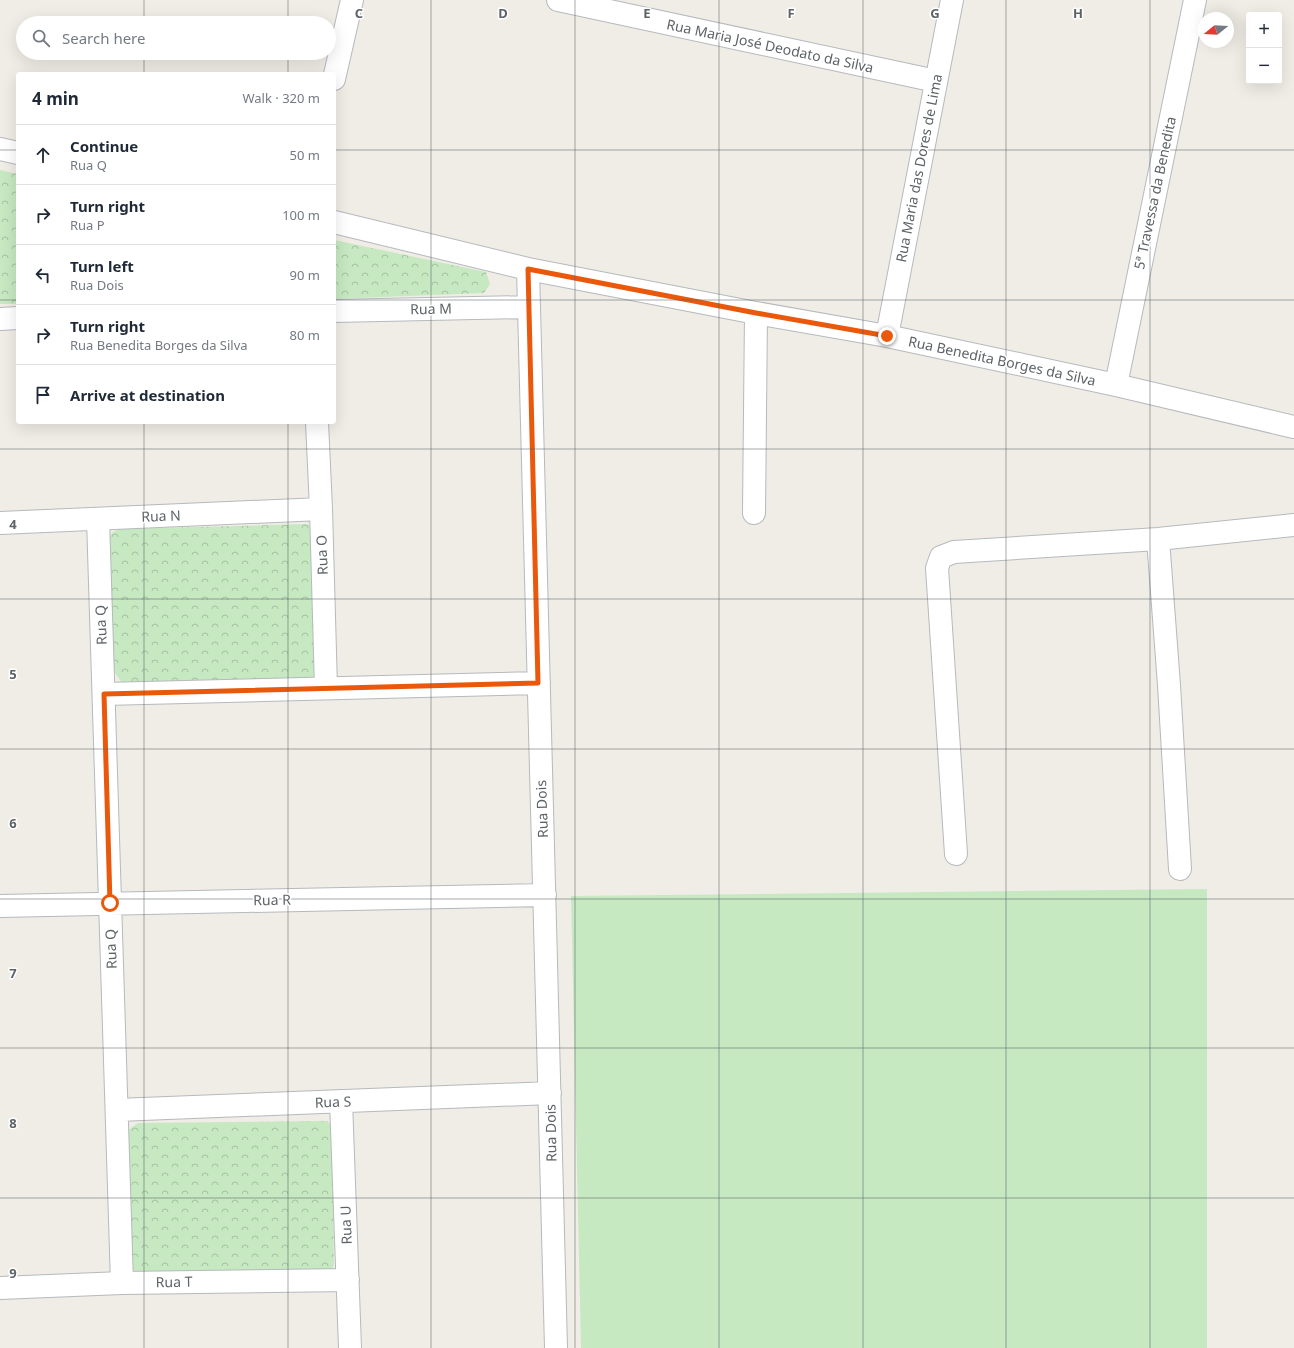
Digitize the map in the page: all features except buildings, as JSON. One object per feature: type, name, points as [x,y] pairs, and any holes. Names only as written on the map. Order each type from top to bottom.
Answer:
[{"type":"street","points":[[336,72],[352,0]]},
{"type":"street","name":"Rua Maria José Deodato da Silva","points":[[558,0],[936,81]]},
{"type":"street","name":"Rua Maria das Dores de Lima","points":[[887,336],[952,0]]},
{"type":"street","name":"5ª Travessa da Benedita","points":[[1116,385],[1195,0]]},
{"type":"street","points":[[0,149],[16,153]]},
{"type":"street","name":"Rua Benedita Borges da Silva","points":[[336,222],[528,269],[756,313],[887,336],[1116,385],[1294,427]]},
{"type":"street","name":"Rua Dois","points":[[528,269],[556,1348]]},
{"type":"street","name":"Rua M","points":[[336,311],[528,307]]},
{"type":"street","points":[[754,513],[756,313]]},
{"type":"street","points":[[0,319],[16,318]]},
{"type":"street","name":"Rua O","points":[[317,424],[326,688]]},
{"type":"street","name":"Rua N","points":[[0,523],[321,510]]},
{"type":"street","name":"Rua Q","points":[[98,519],[122,1283]]},
{"type":"street","points":[[956,854],[937,568],[941,557],[954,552],[1158,539],[1294,525]]},
{"type":"street","points":[[1158,539],[1180,869]]},
{"type":"street","points":[[104,694],[538,683]]},
{"type":"street","name":"Rua R","points":[[0,906],[545,895]]},
{"type":"street","name":"Rua S","points":[[117,1110],[550,1093]]},
{"type":"street","name":"Rua U","points":[[341,1102],[350,1348]]},
{"type":"street","name":"Rua T","points":[[0,1288],[122,1283],[348,1280]]},
{"type":"green space","points":[[0,170],[16,174],[16,304],[0,304]]},
{"type":"green space","points":[[336,240],[486,272],[490,284],[484,293],[336,299]]},
{"type":"green space","points":[[308,524],[313,530],[317,676],[310,682],[124,686],[113,670],[109,537],[113,532],[119,529]]},
{"type":"green space","points":[[1207,889],[1207,1348],[581,1348],[571,896]]},
{"type":"green space","points":[[327,1121],[332,1126],[334,1265],[330,1273],[139,1275],[131,1267],[128,1130],[138,1123]]},
{"type":"route","points":[[110,903],[104,694],[538,683],[528,269],[756,313],[887,336]]}]
